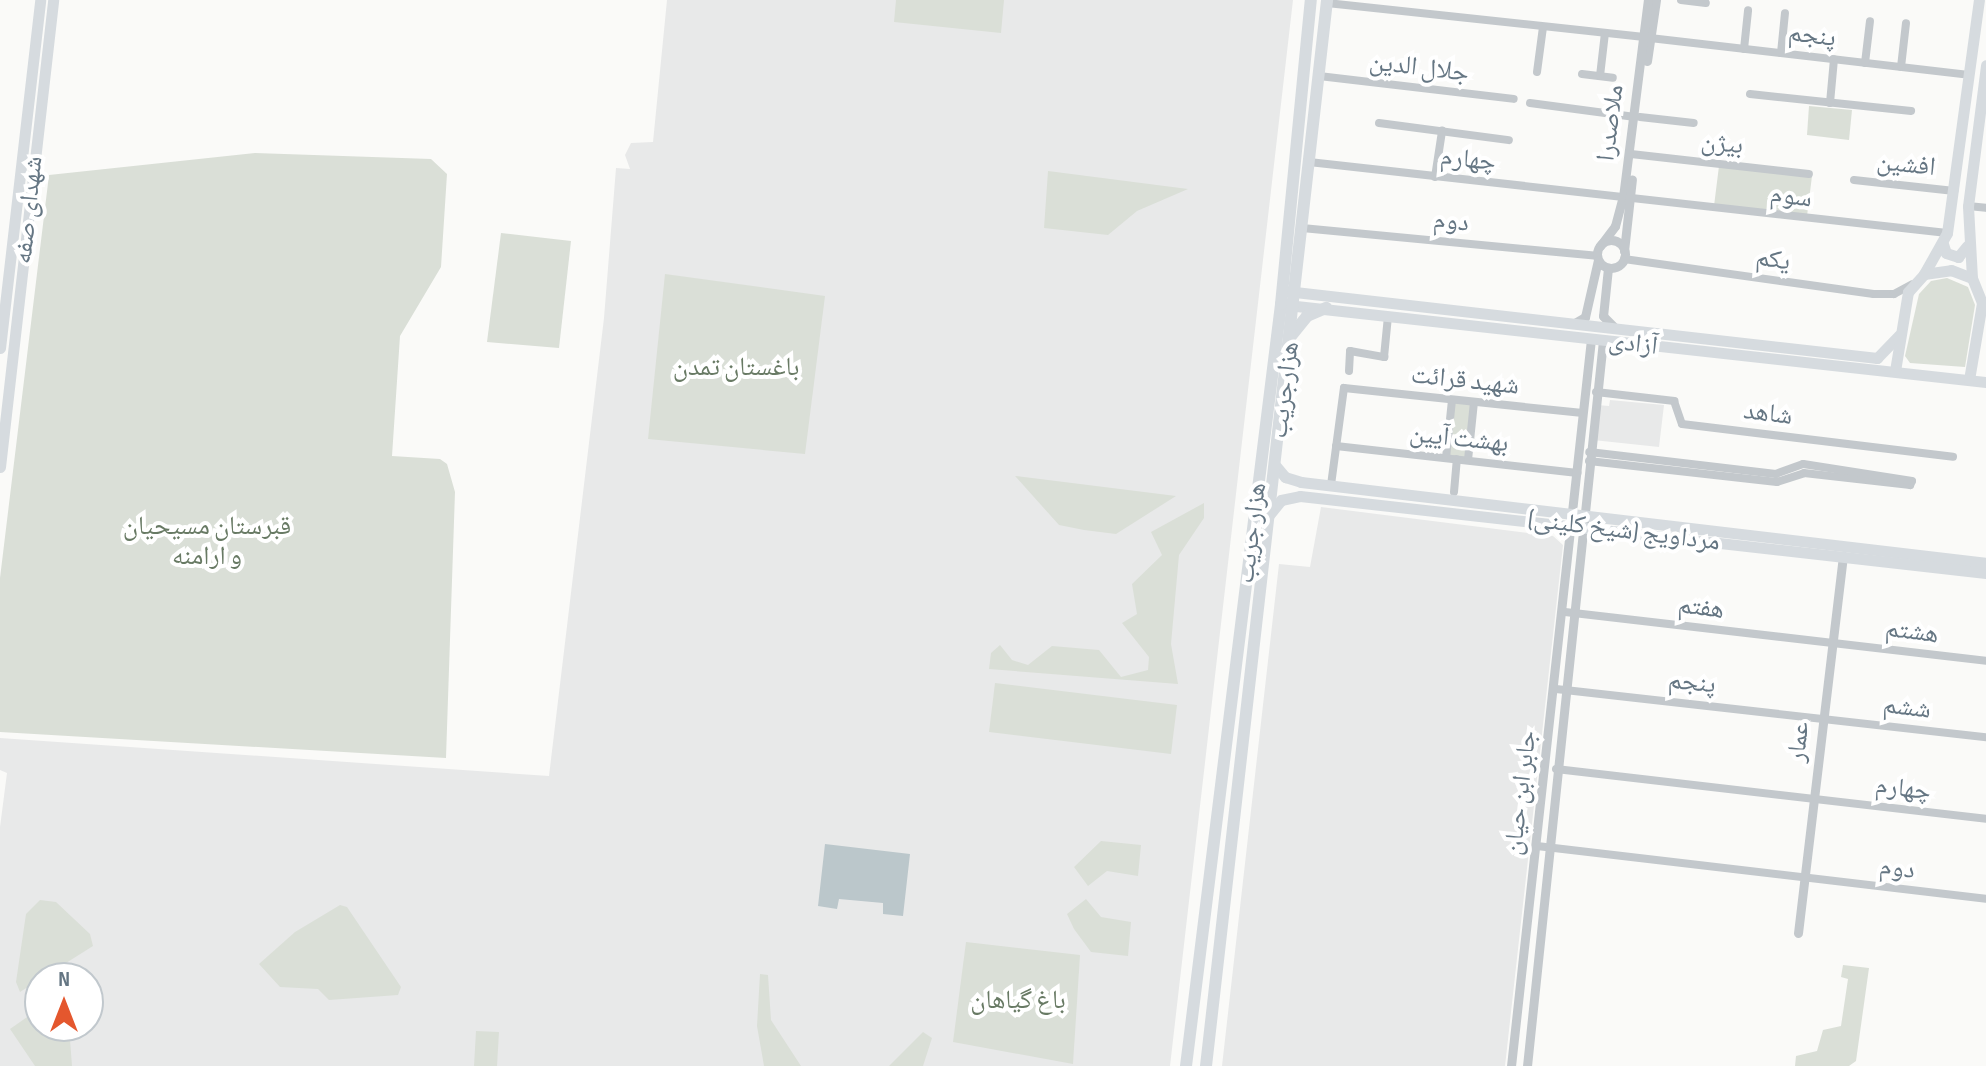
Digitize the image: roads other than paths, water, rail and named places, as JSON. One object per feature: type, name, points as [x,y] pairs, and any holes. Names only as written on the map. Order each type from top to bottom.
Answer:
[{"type":"main road","name":"شهدای صفه","points":[[1,342],[40,0]]},
{"type":"main road","name":"شهدای صفه","points":[[0,467],[53,0]]},
{"type":"main road","points":[[1895,371],[1899,335],[1914,284],[1924,274],[1945,238],[1979,0]]},
{"type":"main road","points":[[1311,4],[1327,4]]},
{"type":"main road","name":"هزار جریب","points":[[1186,1066],[1288,298],[1311,4]]},
{"type":"main road","name":"هزارجریب","points":[[1206,1066],[1291,336],[1288,298],[1302,228],[1327,4]]},
{"type":"main road","points":[[1969,380],[1980,333],[1982,303],[1972,278],[1967,246],[1968,206],[1981,139],[1986,65]]},
{"type":"main road","points":[[1945,238],[1952,257],[1964,254],[1967,246]]},
{"type":"main road","points":[[1924,274],[1951,270],[1972,278]]},
{"type":"main road","name":"آزادی","points":[[1288,298],[1326,308],[1388,316],[1618,331],[1692,345],[1986,382]]},
{"type":"main road","name":"آزادی","points":[[1288,298],[1483,321],[1597,340],[1877,358],[1899,335]]},
{"type":"main road","points":[[1291,336],[1307,316],[1326,308]]},
{"type":"main road","points":[[1980,333],[1986,355]]},
{"type":"main road","points":[[1,342],[15,337]]},
{"type":"main road","name":"مرداویج (شیخ کلینی)","points":[[1275,465],[1285,477],[1404,499],[1986,573]]},
{"type":"main road","name":"مرداویج (شیخ کلینی)","points":[[1269,515],[1281,500],[1300,496],[1404,499]]},
{"type":"main road","name":"مرداویج (شیخ کلینی)","points":[[1578,521],[1986,563]]},
{"type":"street","points":[[1395,10],[1397,0]]},
{"type":"street","name":"ملاصدرا","points":[[1624,255],[1626,198],[1647,38],[1648,0]]},
{"type":"street","name":"ملاصدرا","points":[[1647,38],[1656,0]]},
{"type":"street","points":[[1681,0],[1706,3]]},
{"type":"street","points":[[1327,4],[1647,38]]},
{"type":"street","points":[[1744,49],[1748,10]]},
{"type":"street","points":[[1781,53],[1785,13]]},
{"type":"street","points":[[1865,63],[1870,21]]},
{"type":"street","points":[[1901,67],[1906,23]]},
{"type":"street","points":[[1537,72],[1543,27]]},
{"type":"street","points":[[1600,76],[1605,33]]},
{"type":"street","name":"پنجم","points":[[1647,38],[1969,75]]},
{"type":"street","points":[[1830,103],[1834,59]]},
{"type":"street","points":[[1582,74],[1613,78]]},
{"type":"street","name":"جلال الدین","points":[[1319,76],[1514,99]]},
{"type":"street","points":[[1750,94],[1911,111]]},
{"type":"street","points":[[1530,103],[1694,123]]},
{"type":"street","points":[[1379,123],[1509,140]]},
{"type":"street","points":[[1435,177],[1442,131]]},
{"type":"street","name":"بیژن","points":[[1633,154],[1809,174]]},
{"type":"street","name":"چهارم","points":[[1309,162],[1626,198]]},
{"type":"street","name":"افشین","points":[[1854,180],[1954,191]]},
{"type":"street","name":"ملاصدرا","points":[[1560,325],[1585,317],[1598,254],[1615,226],[1626,198]]},
{"type":"street","name":"سوم","points":[[1626,198],[1945,238]]},
{"type":"street","points":[[1968,206],[1986,208]]},
{"type":"street","name":"دوم","points":[[1302,228],[1598,254]]},
{"type":"street","points":[[1608,268],[1624,255],[1615,241],[1598,254],[1608,268],[1603,316],[1618,331]]},
{"type":"street","name":"یکم","points":[[1624,255],[1874,294],[1894,294],[1914,284]]},
{"type":"street","points":[[1972,278],[1986,278]]},
{"type":"street","points":[[1349,371],[1350,351],[1384,357],[1388,316]]},
{"type":"street","points":[[1578,521],[1596,392],[1597,340]]},
{"type":"street","points":[[1578,521],[1577,473],[1583,413],[1597,340]]},
{"type":"street","name":"شهید قرائت","points":[[1336,446],[1344,388],[1583,413]]},
{"type":"street","name":"شاهد","points":[[1596,392],[1674,401],[1682,424],[1953,457]]},
{"type":"street","points":[[1446,458],[1452,400]]},
{"type":"street","points":[[1468,460],[1474,402]]},
{"type":"street","points":[[1331,485],[1336,446]]},
{"type":"street","name":"بهشت آیین","points":[[1336,446],[1577,473]]},
{"type":"street","points":[[1589,456],[1776,474],[1803,464],[1911,477],[1912,481],[1804,473],[1777,482],[1589,456]]},
{"type":"street","points":[[1454,492],[1457,459]]},
{"type":"street","name":"جابر ابن حیان","points":[[1511,1066],[1542,847],[1578,521]]},
{"type":"street","name":"عمار","points":[[1798,933],[1843,556]]},
{"type":"street","name":"هفتم","points":[[1569,613],[1833,643]]},
{"type":"street","name":"هشتم","points":[[1833,643],[1986,661]]},
{"type":"street","name":"پنجم","points":[[1560,689],[1824,718]]},
{"type":"street","name":"جابر ابن حیان","points":[[1527,1066],[1542,847],[1556,769],[1560,689]]},
{"type":"street","name":"ششم","points":[[1824,718],[1986,737]]},
{"type":"street","points":[[1556,769],[1814,798]]},
{"type":"street","name":"چهارم","points":[[1814,798],[1986,819]]},
{"type":"street","points":[[1542,847],[1804,878]]},
{"type":"street","name":"دوم","points":[[1804,878],[1986,899]]},
{"type":"park label","name":"باغستان تمدن","points":[[736,368]]},
{"type":"park label","name":"قبرستان مسیحیان و ارامنه","points":[[207,542]]},
{"type":"park label","name":"باغ گیاهان","points":[[1018,1001]]}]
